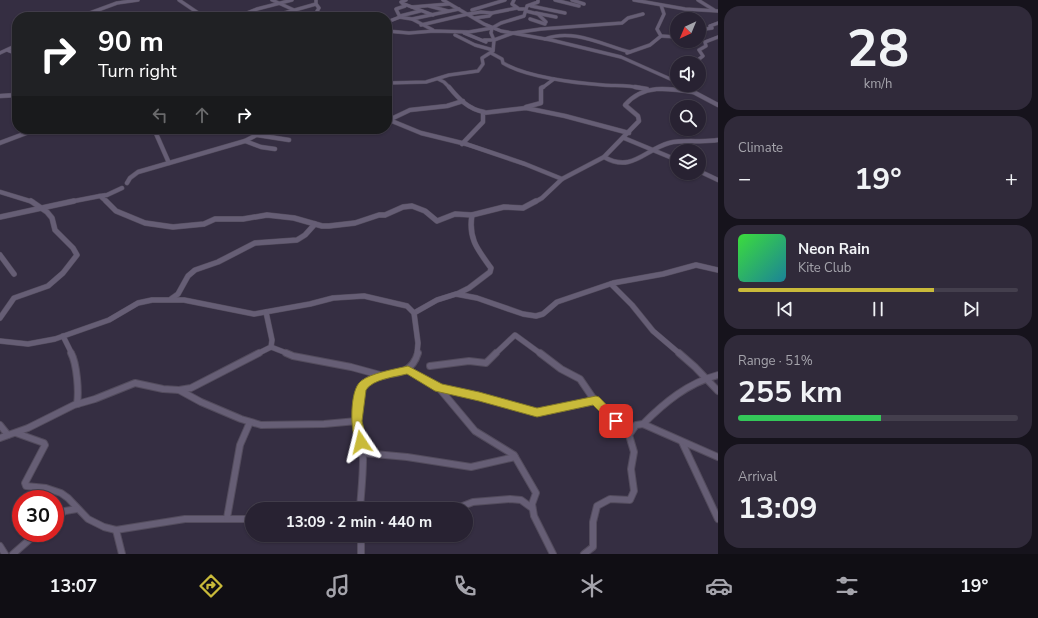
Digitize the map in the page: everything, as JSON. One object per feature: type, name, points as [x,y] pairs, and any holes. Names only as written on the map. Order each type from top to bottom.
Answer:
[{"type":"street","points":[[93,12],[117,3],[138,0]]},
{"type":"street","points":[[179,0],[197,12]]},
{"type":"street","points":[[272,0],[294,10]]},
{"type":"street","points":[[250,12],[292,0]]},
{"type":"street","points":[[316,0],[316,4],[319,8],[317,11],[318,12]]},
{"type":"street","points":[[404,4],[401,2],[406,0]]},
{"type":"street","points":[[443,0],[492,28],[512,34],[545,39],[618,56],[631,60],[670,78]]},
{"type":"street","points":[[421,25],[456,16],[505,0]]},
{"type":"street","points":[[514,0],[512,4],[517,8]]},
{"type":"street","points":[[524,17],[529,5],[538,2],[538,0]]},
{"type":"street","points":[[555,0],[579,6]]},
{"type":"street","points":[[572,0],[584,4]]},
{"type":"street","points":[[634,0],[645,0]]},
{"type":"street","points":[[634,0],[685,9],[716,11]]},
{"type":"street","points":[[698,0],[716,11]]},
{"type":"street","points":[[287,12],[316,4]]},
{"type":"street","points":[[404,4],[445,19]]},
{"type":"street","points":[[399,17],[396,9],[404,6],[404,4]]},
{"type":"street","points":[[412,7],[449,4]]},
{"type":"street","points":[[428,5],[456,16]]},
{"type":"street","points":[[529,5],[565,13]]},
{"type":"street","points":[[661,5],[664,14],[657,29],[661,36]]},
{"type":"street","points":[[466,13],[492,13],[517,8],[555,18],[540,18]]},
{"type":"street","points":[[399,17],[412,19],[459,9]]},
{"type":"street","points":[[392,20],[421,10]]},
{"type":"street","points":[[475,18],[489,16],[492,13]]},
{"type":"street","points":[[392,31],[408,33],[434,31],[459,32],[492,28],[524,17],[531,20],[545,22],[535,13]]},
{"type":"street","points":[[484,40],[494,40],[512,34],[550,28],[622,23],[628,18],[642,14]]},
{"type":"street","points":[[412,19],[434,31]]},
{"type":"street","points":[[531,20],[537,26]]},
{"type":"street","points":[[706,29],[712,28],[710,26],[718,23]]},
{"type":"street","points":[[392,83],[420,82],[438,79],[449,75],[478,71],[483,64],[482,58],[492,51],[494,40],[491,33],[492,28]]},
{"type":"street","points":[[443,31],[492,51],[502,59],[504,64],[511,68],[535,76],[632,86],[647,89],[670,88]]},
{"type":"street","points":[[459,32],[484,40],[493,45]]},
{"type":"street","points":[[455,35],[471,36]]},
{"type":"street","points":[[545,39],[554,35],[567,36],[593,40],[630,52]]},
{"type":"street","points":[[661,36],[670,37]]},
{"type":"street","points":[[618,56],[652,45],[661,36]]},
{"type":"street","points":[[703,56],[699,50],[706,46],[705,42],[718,36]]},
{"type":"street","points":[[0,53],[12,48]]},
{"type":"street","points":[[7,50],[12,52]]},
{"type":"street","points":[[438,79],[446,82],[473,110],[484,112],[526,108],[541,103],[541,88],[554,78]]},
{"type":"street","points":[[100,196],[116,211],[145,223],[173,227],[204,224],[214,219],[243,219],[267,216],[294,218],[322,226],[329,226],[355,223],[379,215],[385,215],[403,207],[412,206],[426,211],[434,220],[438,221],[455,214],[472,215],[504,207],[527,207],[542,198],[562,179],[604,158],[629,133],[640,118],[625,104],[647,89]]},
{"type":"street","points":[[692,92],[718,105]]},
{"type":"street","points":[[0,96],[12,95]]},
{"type":"street","points":[[392,117],[410,110],[447,106],[463,101]]},
{"type":"street","points":[[526,108],[565,116],[617,132],[629,133]]},
{"type":"street","points":[[462,144],[483,122],[484,118],[482,114],[484,112]]},
{"type":"street","points":[[392,121],[421,134],[462,144],[525,164],[562,179]]},
{"type":"street","points":[[0,143],[24,134]]},
{"type":"street","points":[[156,134],[169,162]]},
{"type":"street","points":[[127,183],[128,180],[136,173],[169,162],[245,141],[256,135],[289,140]]},
{"type":"street","points":[[624,138],[670,157]]},
{"type":"street","points":[[604,158],[615,163],[628,162],[637,160],[668,143],[718,140]]},
{"type":"street","points":[[245,141],[261,147],[276,149]]},
{"type":"street","points":[[706,174],[718,180]]},
{"type":"street","points":[[0,217],[107,195],[122,188]]},
{"type":"street","points":[[0,192],[31,201],[42,208],[52,219],[54,230],[73,247],[77,255],[63,273],[48,286],[14,298],[0,318]]},
{"type":"street","points":[[414,312],[437,300],[469,288],[490,272],[491,268],[470,235],[472,215]]},
{"type":"street","points":[[171,299],[178,294],[188,276],[195,270],[218,262],[255,243],[297,240],[305,235],[314,224]]},
{"type":"street","points":[[0,256],[14,274]]},
{"type":"street","points":[[456,294],[472,297],[534,316],[542,314],[557,302],[611,284],[663,274],[696,265],[718,270]]},
{"type":"street","points":[[611,284],[635,308],[653,331],[695,366],[718,391]]},
{"type":"street","points":[[0,342],[28,344],[63,336],[117,317],[145,301],[171,299],[184,300],[244,314],[254,314],[306,305],[333,298],[364,296],[407,306],[414,312],[418,351],[413,365],[408,370],[368,381],[360,390],[357,421],[363,453],[362,502]]},
{"type":"street","points":[[266,312],[272,340],[271,347]]},
{"type":"street","points":[[430,366],[469,361],[486,364],[515,335],[557,366],[580,379],[596,401],[629,435],[634,452],[631,470],[633,480],[633,497],[627,501],[613,498],[607,499],[597,506],[593,522],[593,547],[584,554]]},
{"type":"street","points":[[63,336],[75,362],[74,372],[80,392],[77,404]]},
{"type":"street","points":[[271,347],[285,354],[351,367],[385,376]]},
{"type":"street","points":[[0,438],[77,404],[95,399],[135,383],[163,389],[179,390],[194,386],[271,347]]},
{"type":"street","points":[[408,370],[439,388],[479,396],[537,413],[596,401]]},
{"type":"street","points":[[643,424],[660,406],[706,378],[718,375]]},
{"type":"street","points":[[439,388],[475,431],[514,455],[536,493],[532,501],[532,508],[542,535],[552,554]]},
{"type":"street","points":[[179,390],[200,402],[261,425],[324,424],[357,421]]},
{"type":"street","points":[[227,518],[240,445],[250,422]]},
{"type":"street","points":[[629,435],[636,425],[643,424],[718,457]]},
{"type":"street","points":[[0,425],[8,435]]},
{"type":"street","points":[[16,432],[45,445],[25,485],[28,487],[46,488],[61,493],[68,498],[77,509],[96,524],[116,530],[185,519],[245,519]]},
{"type":"street","points":[[682,442],[718,519]]},
{"type":"street","points":[[363,453],[407,457],[471,467],[515,458]]},
{"type":"street","points":[[473,502],[521,500],[532,508]]},
{"type":"street","points":[[64,512],[77,509]]},
{"type":"street","points":[[116,530],[122,554]]},
{"type":"street","points":[[13,554],[21,551],[29,542]]},
{"type":"street","points":[[361,542],[361,554]]},
{"type":"street","points":[[0,546],[5,554]]},
{"type":"route","points":[[361,442],[357,421],[360,390],[368,381],[408,370],[439,388],[479,396],[537,413],[584,402],[596,401],[616,421]]}]
